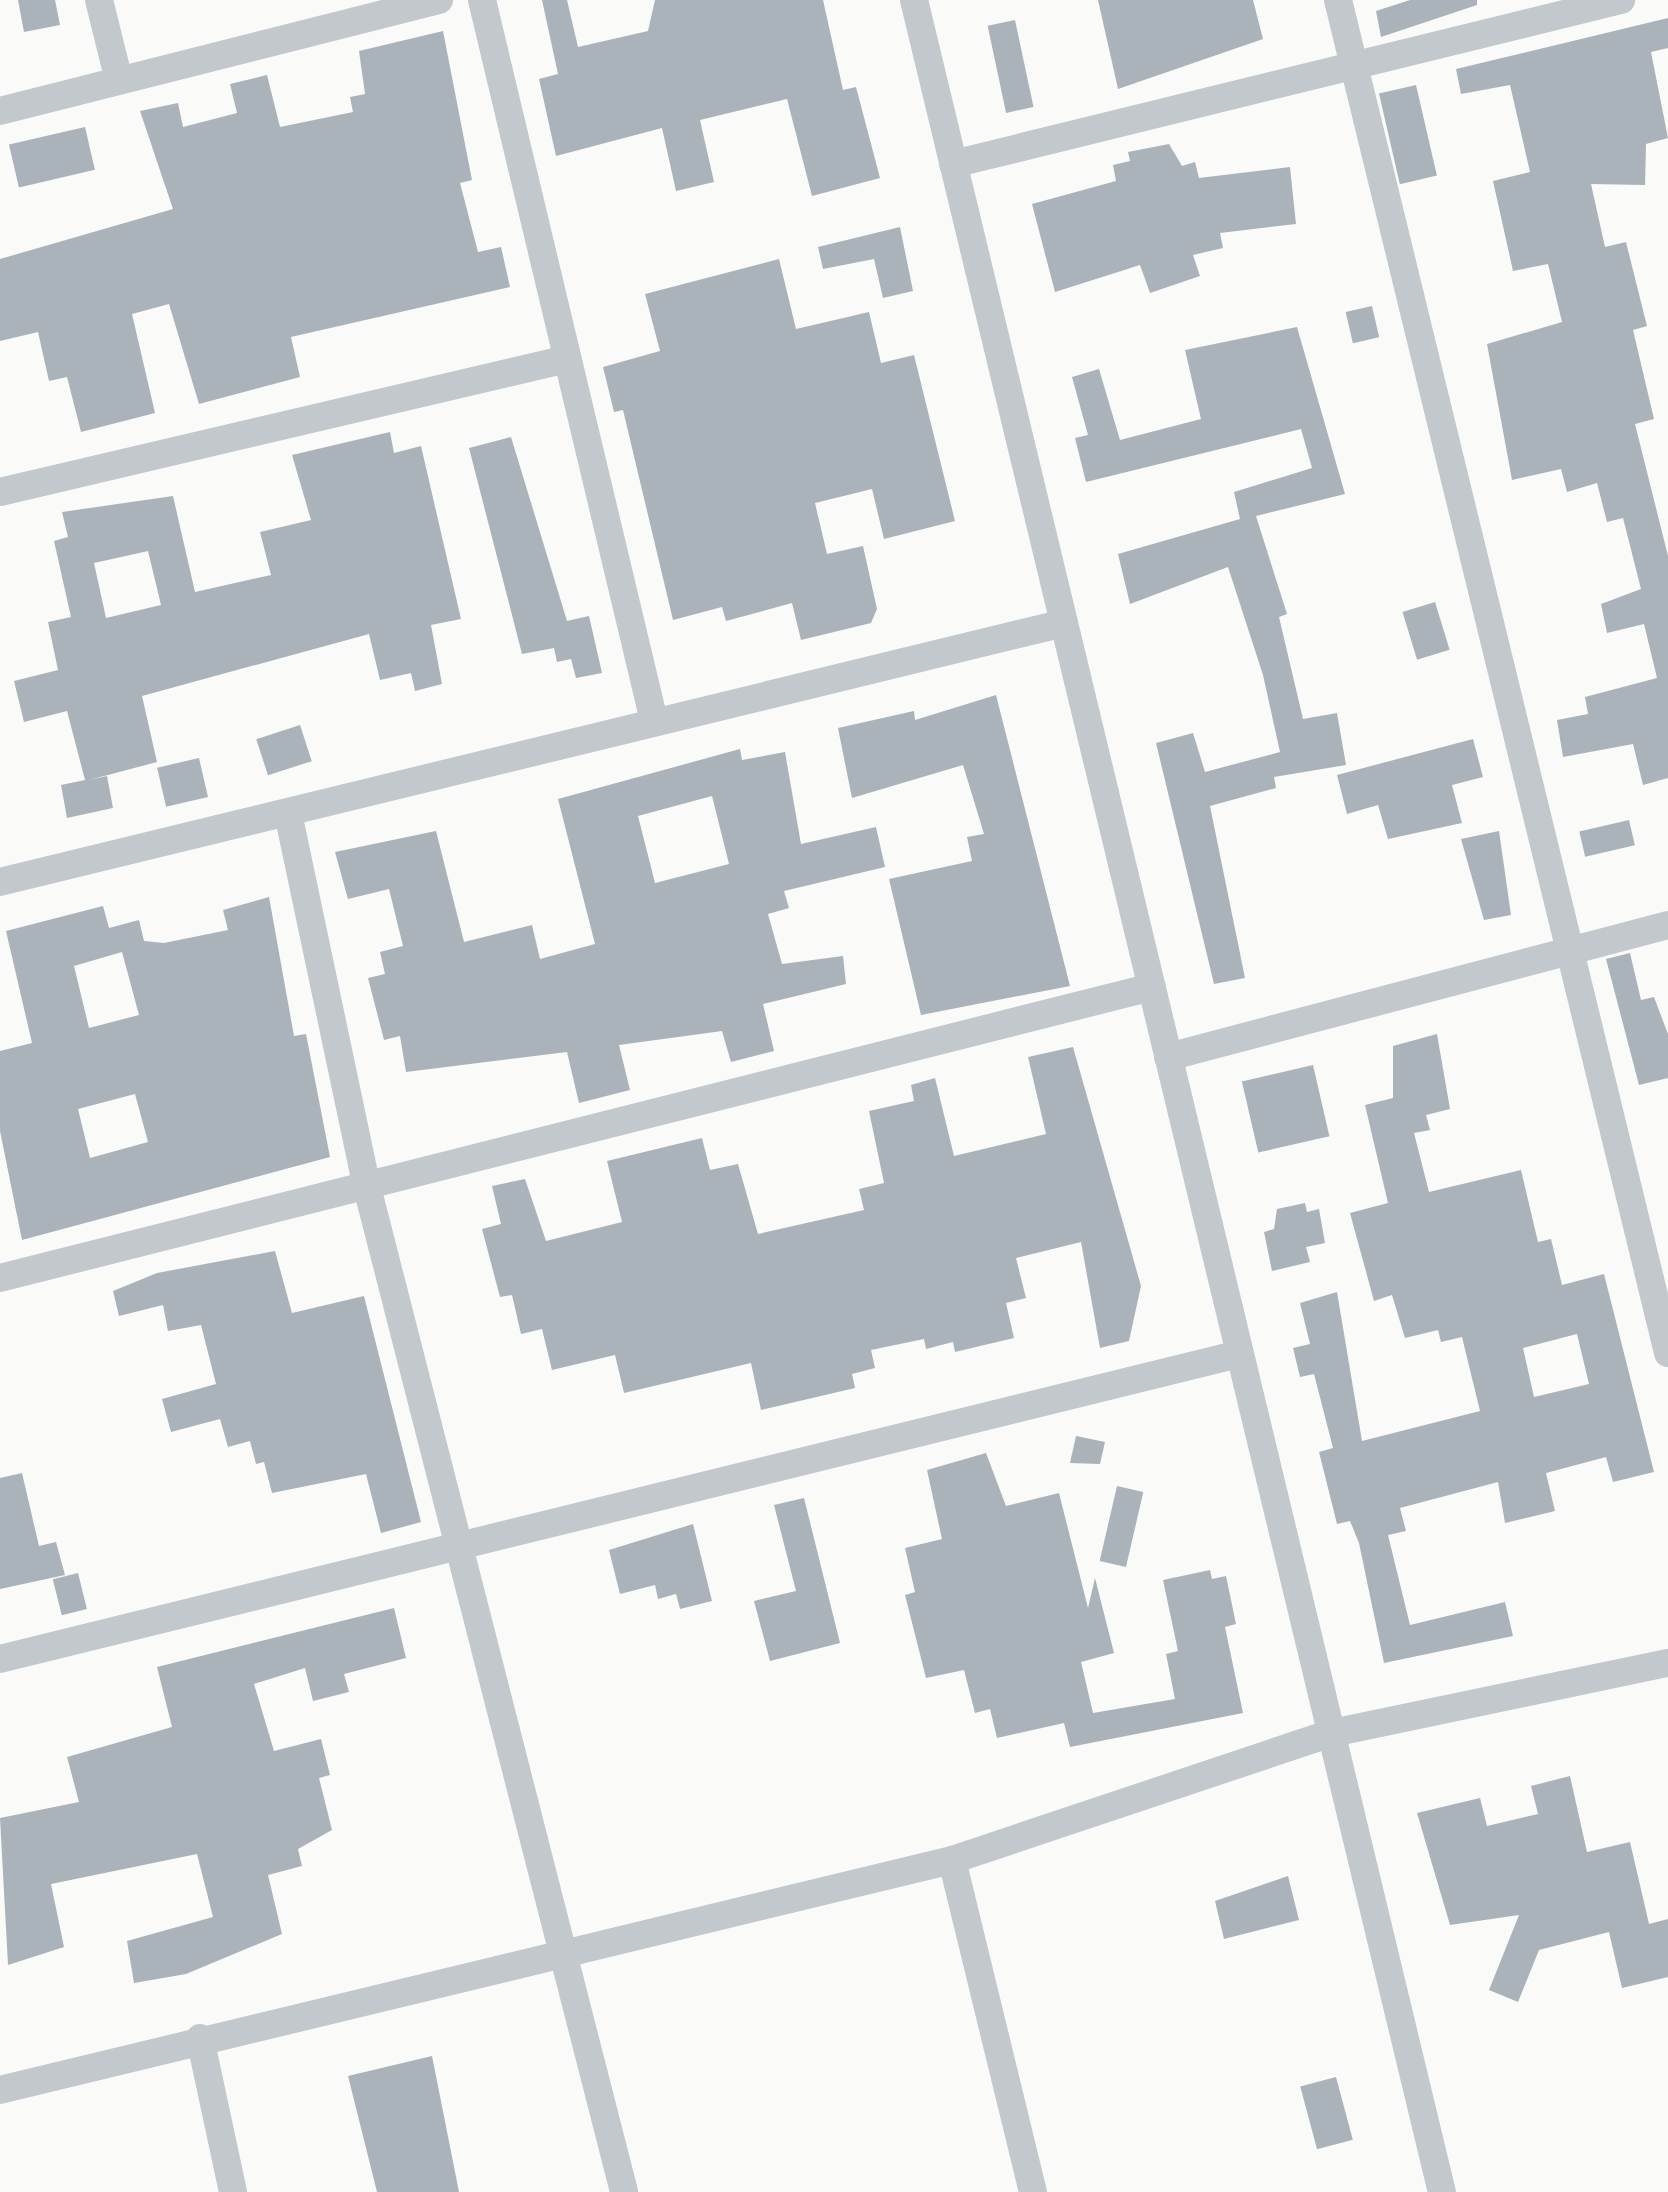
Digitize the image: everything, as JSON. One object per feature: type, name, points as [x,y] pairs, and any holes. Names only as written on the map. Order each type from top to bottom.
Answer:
[{"type":"street","points":[[99,0],[119,81]]},
{"type":"street","points":[[0,110],[439,0]]},
{"type":"street","points":[[482,0],[654,721]]},
{"type":"street","points":[[914,0],[1442,2192]]},
{"type":"street","points":[[1338,0],[1668,1354]]},
{"type":"street","points":[[953,164],[1356,72],[1622,0]]},
{"type":"street","points":[[0,492],[567,359]]},
{"type":"street","points":[[0,882],[1064,623]]},
{"type":"street","points":[[288,813],[368,1191],[566,1950],[624,2192]]},
{"type":"street","points":[[1168,1057],[1668,925]]},
{"type":"street","points":[[0,1278],[368,1191],[1152,986]]},
{"type":"street","points":[[0,1659],[460,1549],[1240,1354]]},
{"type":"street","points":[[0,2090],[200,2038],[952,1860],[1332,1733],[1668,1663]]},
{"type":"street","points":[[952,1860],[1032,2192]]},
{"type":"street","points":[[200,2038],[234,2192]]},
{"type":"building","points":[[18,0],[55,0],[60,25],[24,32]]},
{"type":"building","points":[[542,0],[567,0],[578,47],[648,31],[655,0],[823,0],[843,90],[856,87],[880,178],[812,196],[787,99],[700,120],[714,182],[676,191],[662,128],[556,156],[539,79],[558,74]]},
{"type":"building","points":[[1098,0],[1253,0],[1263,39],[1118,89]]},
{"type":"building","points":[[1410,0],[1477,0],[1477,5],[1381,37],[1376,11]]},
{"type":"building","points":[[1668,18],[1668,48],[1651,52],[1668,138],[1646,144],[1645,185],[1591,184],[1605,247],[1626,242],[1647,326],[1633,330],[1654,419],[1635,424],[1668,556],[1668,778],[1643,785],[1633,744],[1563,757],[1557,720],[1588,714],[1585,697],[1657,678],[1644,624],[1607,633],[1601,604],[1641,589],[1623,518],[1607,522],[1597,483],[1567,492],[1561,469],[1512,480],[1487,344],[1562,322],[1548,264],[1513,271],[1493,181],[1530,172],[1510,85],[1461,94],[1456,69]]},
{"type":"building","points":[[1015,20],[1034,107],[1006,113],[988,26]]},
{"type":"building","points":[[443,31],[472,180],[460,183],[478,252],[501,247],[510,287],[291,337],[300,377],[199,404],[169,304],[132,314],[155,413],[81,432],[67,377],[49,381],[38,332],[0,341],[0,259],[173,209],[140,111],[178,103],[183,127],[237,113],[230,84],[267,75],[280,127],[353,112],[350,97],[365,94],[359,51]]},
{"type":"building","points":[[1416,85],[1437,176],[1400,184],[1379,94]]},
{"type":"building","points":[[85,127],[95,170],[19,187],[9,145]]},
{"type":"building","points":[[1169,144],[1182,166],[1195,162],[1199,178],[1290,167],[1296,224],[1220,233],[1223,248],[1193,255],[1200,276],[1150,293],[1140,265],[1055,292],[1032,204],[1116,181],[1113,165],[1130,161],[1128,152]]},
{"type":"building","points":[[900,227],[913,291],[883,298],[874,259],[823,269],[818,247]]},
{"type":"building","points":[[779,259],[796,329],[869,312],[881,363],[914,355],[955,521],[884,539],[872,489],[815,503],[827,554],[863,546],[877,609],[871,623],[801,640],[792,603],[726,621],[722,607],[673,620],[623,410],[614,412],[603,367],[660,351],[645,294]]},
{"type":"building","points":[[1372,306],[1379,337],[1353,343],[1346,312]]},
{"type":"building","points":[[1297,327],[1345,494],[1256,516],[1287,614],[1279,617],[1303,719],[1337,713],[1346,765],[1274,777],[1276,788],[1210,806],[1245,978],[1214,984],[1156,743],[1193,733],[1205,772],[1280,752],[1263,675],[1228,567],[1130,604],[1118,554],[1240,519],[1234,492],[1312,468],[1301,429],[1086,482],[1075,438],[1088,435],[1072,377],[1099,369],[1120,440],[1201,419],[1185,350]]},
{"type":"building","points":[[390,432],[394,453],[421,446],[461,619],[431,625],[442,684],[415,691],[411,673],[380,680],[369,634],[142,696],[157,762],[89,780],[107,776],[113,808],[67,818],[61,785],[85,780],[67,711],[24,722],[14,681],[58,670],[48,622],[71,617],[54,541],[68,537],[62,512],[173,496],[195,592],[271,575],[260,532],[311,520],[292,455]],"holes":[[[148,551],[161,605],[106,618],[94,563]]]},
{"type":"building","points":[[511,437],[567,621],[589,616],[602,673],[576,678],[571,659],[557,662],[554,648],[522,654],[469,448]]},
{"type":"building","points":[[1435,602],[1450,650],[1417,660],[1402,612]]},
{"type":"building","points":[[996,695],[1070,986],[921,1015],[889,879],[972,861],[967,837],[984,834],[963,765],[852,798],[838,728],[914,711],[915,720]]},
{"type":"building","points":[[300,725],[312,761],[268,775],[256,739]]},
{"type":"building","points":[[1473,739],[1483,777],[1452,785],[1462,823],[1388,839],[1378,805],[1347,814],[1337,775]]},
{"type":"building","points":[[740,749],[742,760],[785,752],[801,844],[876,827],[885,867],[784,891],[789,908],[768,914],[782,964],[843,956],[846,984],[763,1004],[774,1051],[731,1062],[722,1031],[619,1045],[630,1090],[579,1103],[567,1052],[406,1072],[400,1036],[384,1040],[368,978],[385,974],[380,952],[403,946],[389,889],[348,899],[335,852],[436,831],[464,942],[532,925],[540,959],[595,944],[558,799]],"holes":[[[712,796],[729,864],[655,883],[638,816]]]},
{"type":"building","points":[[199,758],[208,797],[166,807],[157,768]]},
{"type":"building","points":[[1629,820],[1635,845],[1585,857],[1579,831]]},
{"type":"building","points":[[1499,831],[1511,915],[1484,920],[1461,839]]},
{"type":"building","points":[[269,897],[294,1036],[306,1034],[330,1157],[22,1240],[0,1131],[0,1051],[32,1043],[6,931],[103,906],[109,928],[139,920],[144,941],[164,943],[228,930],[223,910]],"holes":[[[122,952],[139,1015],[89,1028],[74,966]],[[135,1094],[148,1142],[90,1158],[78,1109]]]},
{"type":"building","points":[[1630,953],[1641,1000],[1654,997],[1668,1034],[1668,1078],[1639,1085],[1606,959]]},
{"type":"building","points":[[1437,1034],[1450,1109],[1426,1115],[1430,1130],[1414,1133],[1429,1192],[1521,1170],[1538,1242],[1551,1239],[1562,1285],[1604,1274],[1654,1472],[1613,1482],[1606,1457],[1546,1473],[1555,1511],[1505,1523],[1498,1482],[1400,1508],[1406,1531],[1388,1535],[1410,1625],[1505,1602],[1513,1636],[1384,1663],[1359,1543],[1350,1521],[1337,1524],[1319,1452],[1333,1448],[1314,1374],[1300,1377],[1293,1348],[1310,1344],[1300,1303],[1337,1292],[1362,1441],[1480,1411],[1462,1337],[1441,1342],[1438,1330],[1405,1338],[1392,1295],[1374,1301],[1350,1213],[1388,1203],[1365,1105],[1393,1098],[1393,1046]],"holes":[[[1577,1334],[1589,1384],[1534,1397],[1523,1348]]]},
{"type":"building","points":[[1073,1047],[1141,1286],[1129,1341],[1100,1348],[1081,1242],[1016,1258],[1026,1298],[1006,1303],[1014,1338],[955,1352],[953,1342],[926,1349],[924,1339],[871,1350],[875,1368],[852,1374],[855,1388],[761,1410],[751,1363],[624,1393],[615,1355],[552,1370],[542,1329],[521,1334],[512,1295],[500,1297],[482,1229],[501,1224],[492,1186],[525,1179],[546,1241],[622,1222],[607,1161],[702,1138],[710,1170],[738,1164],[758,1234],[864,1210],[859,1189],[884,1183],[869,1111],[914,1101],[911,1085],[935,1078],[954,1156],[1046,1134],[1028,1057]]},
{"type":"building","points":[[1313,1065],[1329,1136],[1258,1153],[1242,1081]]},
{"type":"building","points":[[1305,1203],[1307,1212],[1319,1209],[1325,1243],[1306,1247],[1310,1262],[1272,1271],[1264,1232],[1274,1229],[1277,1209]]},
{"type":"building","points":[[275,1251],[292,1313],[364,1296],[421,1522],[381,1533],[366,1474],[272,1493],[264,1462],[256,1464],[250,1441],[228,1447],[220,1419],[171,1432],[162,1399],[216,1384],[201,1325],[168,1331],[163,1305],[119,1316],[113,1291],[157,1273]]},
{"type":"building","points":[[1076,1436],[1105,1442],[1100,1464],[1070,1463]]},
{"type":"building","points":[[986,1453],[1006,1506],[1059,1493],[1088,1608],[1095,1578],[1114,1653],[1081,1662],[1093,1713],[1175,1699],[1166,1654],[1178,1651],[1163,1580],[1210,1570],[1212,1579],[1226,1576],[1236,1624],[1225,1627],[1243,1713],[1070,1747],[1064,1723],[997,1738],[990,1709],[975,1713],[964,1670],[926,1678],[905,1595],[915,1592],[905,1548],[942,1539],[927,1470]]},
{"type":"building","points":[[22,1473],[39,1546],[56,1542],[65,1575],[0,1589],[0,1478]]},
{"type":"building","points":[[1117,1486],[1143,1492],[1126,1567],[1100,1561]]},
{"type":"building","points":[[804,1498],[840,1643],[770,1661],[754,1601],[796,1591],[774,1505]]},
{"type":"building","points":[[693,1524],[712,1601],[680,1609],[676,1594],[658,1599],[655,1585],[620,1594],[609,1550]]},
{"type":"building","points":[[78,1573],[87,1609],[62,1615],[53,1579]]},
{"type":"building","points":[[394,1608],[406,1658],[344,1674],[349,1692],[313,1701],[305,1668],[254,1684],[274,1751],[321,1739],[330,1775],[319,1778],[332,1830],[298,1849],[302,1866],[268,1875],[282,1934],[186,1974],[134,1983],[127,1941],[213,1917],[197,1854],[51,1884],[64,1947],[8,1965],[0,1818],[79,1802],[67,1757],[172,1727],[157,1667]]},
{"type":"building","points":[[1570,1776],[1587,1852],[1630,1842],[1649,1924],[1668,1919],[1668,1977],[1622,1988],[1609,1932],[1539,1950],[1518,2002],[1489,1990],[1519,1915],[1450,1925],[1417,1813],[1480,1798],[1487,1826],[1538,1814],[1531,1786]]},
{"type":"building","points":[[1288,1876],[1299,1920],[1224,1939],[1215,1901]]},
{"type":"building","points":[[432,2056],[459,2192],[377,2192],[348,2076]]},
{"type":"building","points":[[1336,2077],[1353,2140],[1317,2149],[1300,2087]]}]
